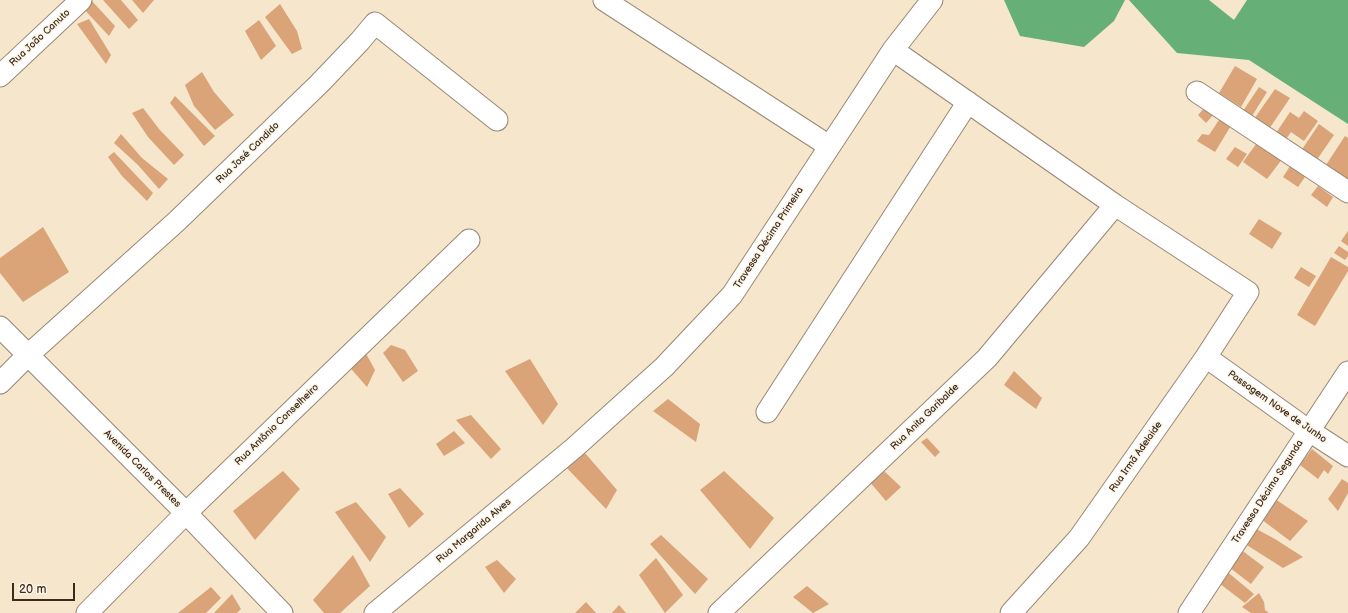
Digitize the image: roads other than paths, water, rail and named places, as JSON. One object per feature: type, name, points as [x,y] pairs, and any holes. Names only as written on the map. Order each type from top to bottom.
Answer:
[{"type":"street","name":"Rua João Canuto","points":[[0,76],[81,0]]},
{"type":"street","points":[[604,0],[829,146]]},
{"type":"street","name":"Travessa Décima Primeira","points":[[574,448],[664,367],[732,295],[893,50],[932,0]]},
{"type":"street","name":"Rua José Candido","points":[[0,382],[177,221],[319,84],[375,23],[497,120]]},
{"type":"street","points":[[893,50],[1115,205]]},
{"type":"street","points":[[1197,92],[1348,192]]},
{"type":"street","points":[[768,412],[968,102]]},
{"type":"street","name":"Rua Irmã Adelaide","points":[[1012,613],[1079,538],[1206,357],[1248,292],[1115,205]]},
{"type":"street","name":"Rua Anita Garibalde","points":[[719,613],[987,358],[1115,205]]},
{"type":"street","name":"Rua Antônio Conselheiro","points":[[87,613],[186,513],[469,240]]},
{"type":"street","name":"Avenida Carlos Prestes","points":[[0,327],[186,513],[282,613]]},
{"type":"street","name":"Passagem Nove de Junho","points":[[1206,357],[1308,430],[1348,456]]},
{"type":"street","name":"Travessa Décima Segunda","points":[[1189,613],[1308,430],[1348,372]]},
{"type":"street","name":"Rua Margarida Alves","points":[[375,613],[574,448]]}]
